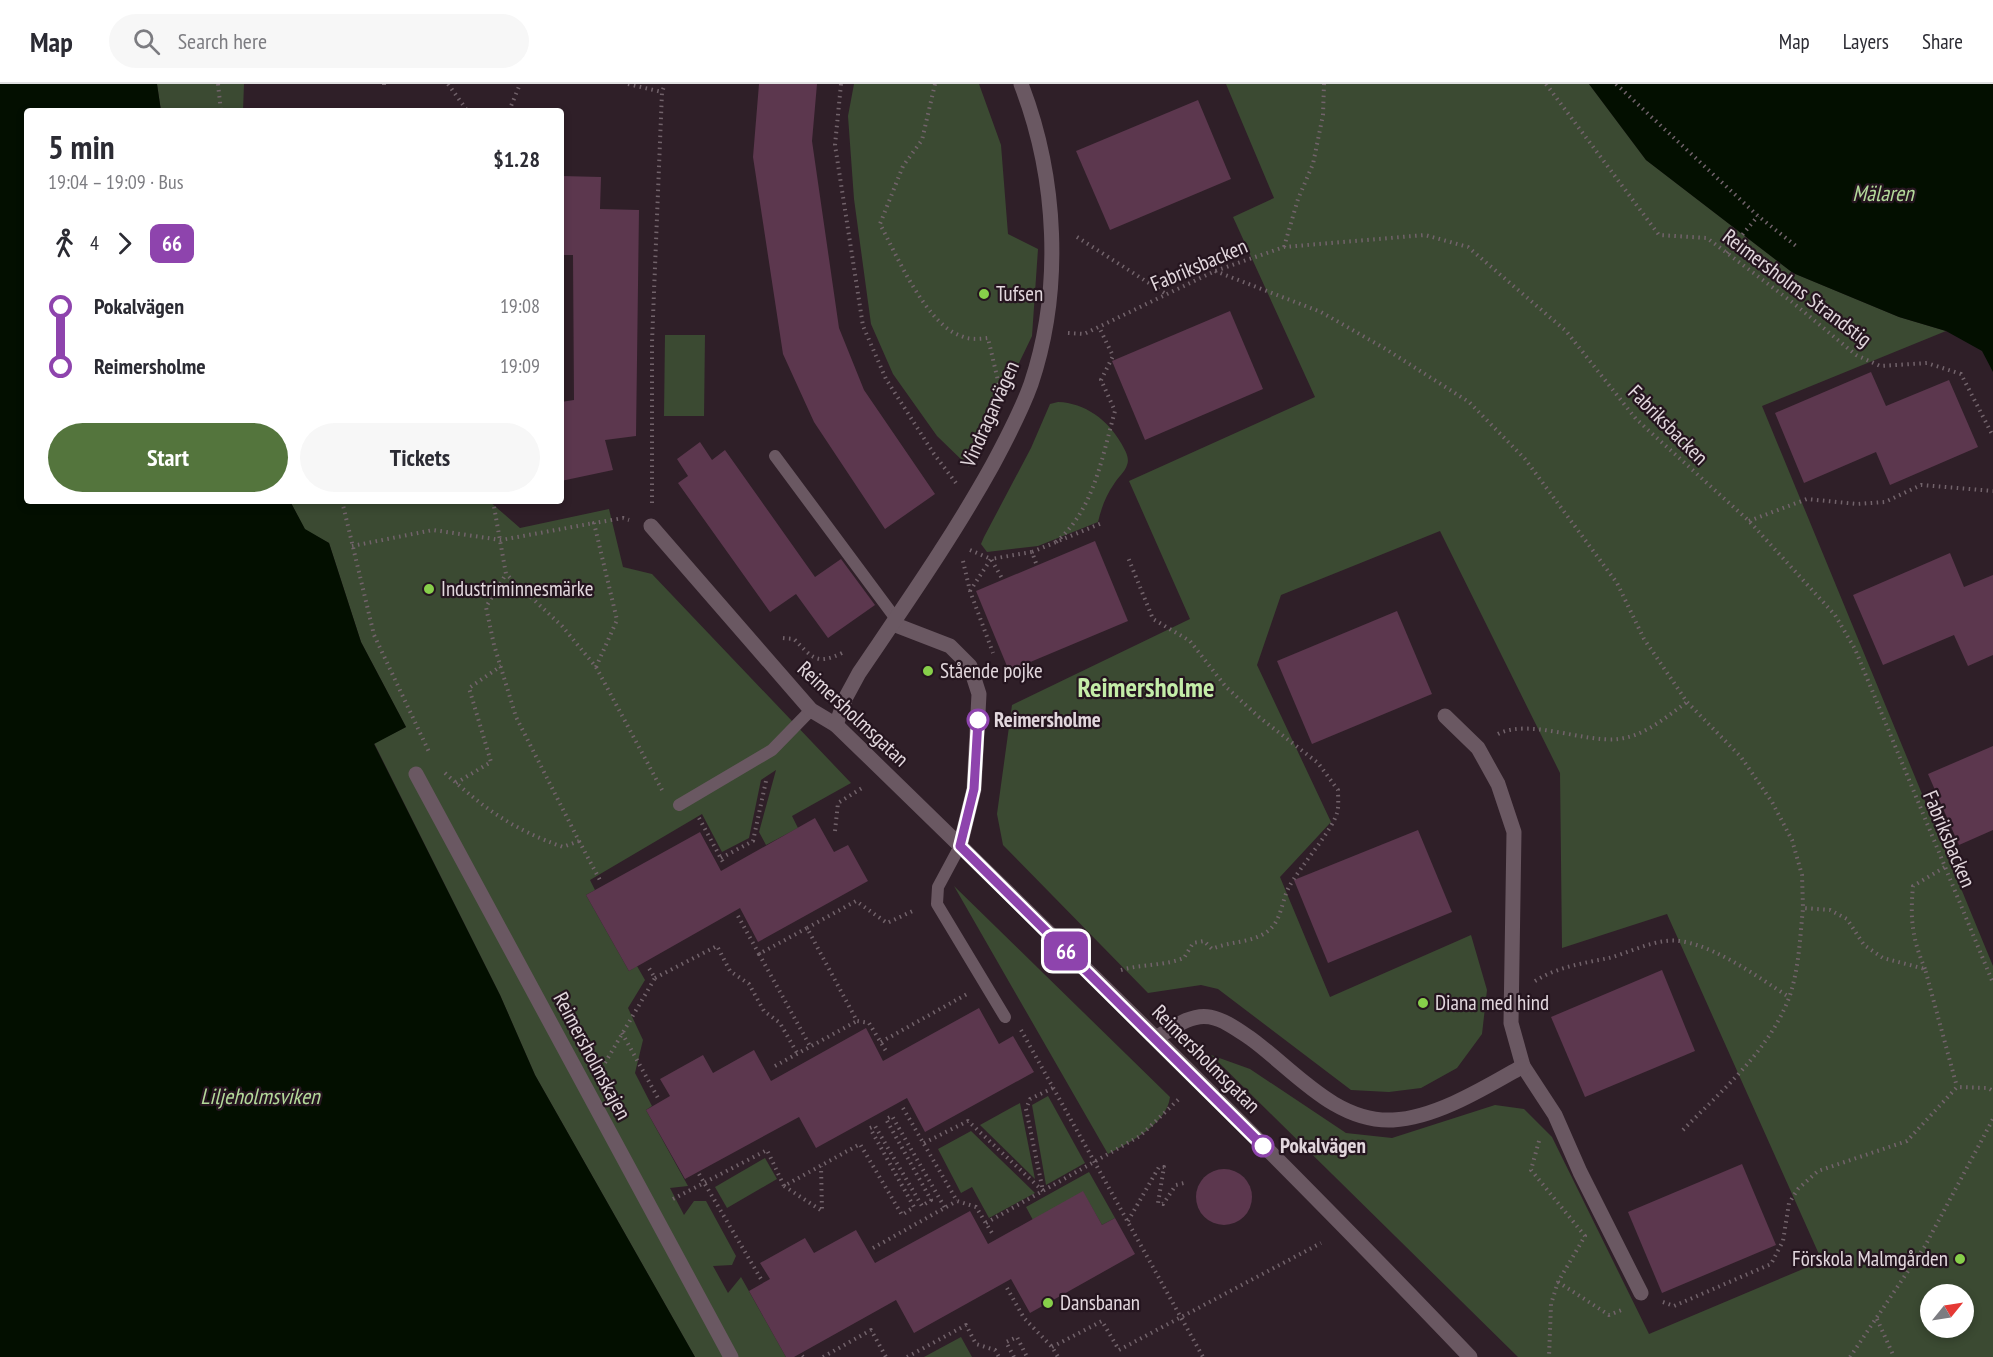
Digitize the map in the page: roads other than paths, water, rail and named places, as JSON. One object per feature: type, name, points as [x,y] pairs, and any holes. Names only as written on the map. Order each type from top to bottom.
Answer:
[{"type":"street","name":"Vindragarvägen","points":[[836,725],[846,697],[859,673],[965,515],[1004,444],[1030,385],[1046,332],[1051,261],[1050,216],[1043,160],[1021,84]]},
{"type":"street","name":"Reimersholmsgatan","points":[[651,526],[811,710],[836,725],[1156,1038],[1345,1226],[1470,1357]]},
{"type":"street","points":[[894,621],[950,645],[970,666],[979,694],[974,789],[960,846]]},
{"type":"street","points":[[1444,716],[1478,748],[1498,784],[1514,832],[1511,1023],[1523,1066],[1555,1115],[1580,1172],[1641,1293]]},
{"type":"street","name":"Reimersholmskajen","points":[[416,774],[731,1357]]},
{"type":"street","points":[[1156,1038],[1179,1023],[1208,1016],[1232,1025],[1336,1106],[1365,1118],[1394,1120],[1452,1105],[1523,1066]]},
{"type":"lane","points":[[775,456],[894,621]]},
{"type":"lane","points":[[680,805],[772,750],[811,710]]},
{"type":"lane","points":[[960,846],[938,887],[937,904],[1005,1017]]},
{"type":"water","name":"Liljeholmsviken","points":[[0,84],[157,84],[161,108],[24,108],[24,504],[292,504],[305,529],[329,543],[361,642],[406,727],[374,744],[500,995],[535,1075],[695,1357],[0,1357]]},
{"type":"water","name":"Mälaren","points":[[1589,84],[1993,84],[1993,372],[1982,351],[1946,331],[1899,317],[1793,273],[1646,160]]},
{"type":"place","name":"Tufsen","points":[[984,294]]},
{"type":"place","name":"Industriminnesmärke","points":[[429,589]]},
{"type":"place","name":"Stående pojke","points":[[928,671]]},
{"type":"place","name":"Reimersholme","points":[[978,720]]},
{"type":"place","name":"Diana med hind","points":[[1423,1003]]},
{"type":"place","name":"Pokalvägen","points":[[1263,1146]]},
{"type":"place","name":"Förskola Malmgården","points":[[1960,1259]]},
{"type":"place","name":"Dansbanan","points":[[1048,1303]]},
{"type":"district","name":"Reimersholme","points":[[1146,688]]}]
